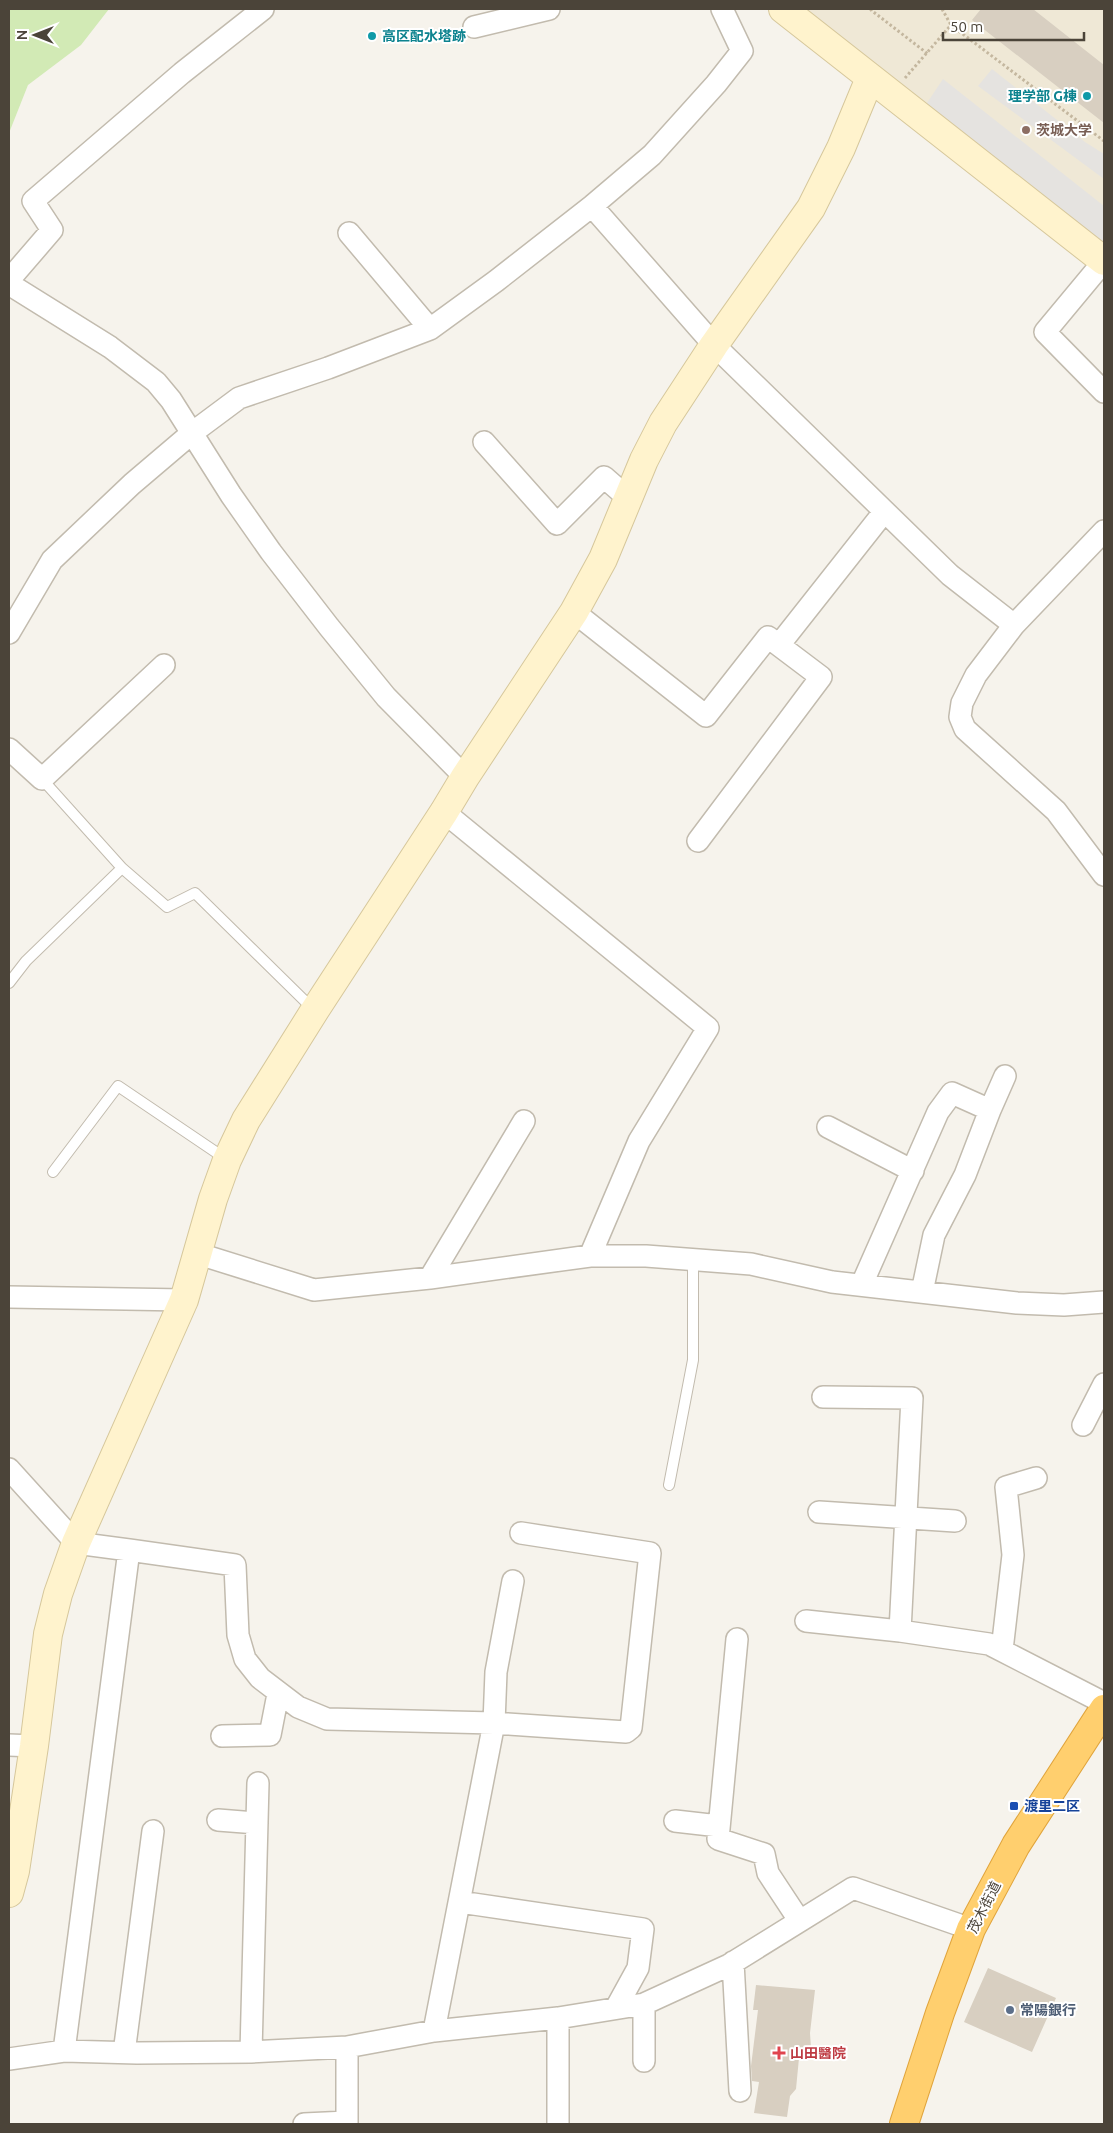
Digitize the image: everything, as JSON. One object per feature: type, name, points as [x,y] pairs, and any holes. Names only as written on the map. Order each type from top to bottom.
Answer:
[{"type":"highway","name":"茂木街道","points":[[904,2124],[940,2013],[958,1969],[971,1929],[1016,1845],[1104,1709]]},
{"type":"street","points":[[263,9],[182,73],[33,201],[52,230],[9,282],[110,347],[156,382],[171,400],[265,544],[329,628],[386,697],[465,777]]},
{"type":"street","points":[[474,27],[549,9]]},
{"type":"street","points":[[9,633],[52,560],[132,484],[192,433],[240,398],[328,368],[430,329],[496,281],[592,206],[652,155],[716,84],[742,51],[731,32],[722,9]]},
{"type":"street","points":[[783,9],[1104,261],[1045,332],[1104,392]]},
{"type":"street","points":[[9,1893],[15,1871],[22,1746],[58,1594],[76,1543],[184,1300],[213,1199],[227,1160],[246,1120],[465,777],[574,612],[603,559],[644,460],[662,423],[714,345],[811,208],[841,148],[880,86]]},
{"type":"street","points":[[592,206],[714,345],[950,574],[1014,625]]},
{"type":"street","points":[[349,233],[430,329]]},
{"type":"street","points":[[484,442],[557,524],[604,477],[628,498]]},
{"type":"street","points":[[779,644],[884,512]]},
{"type":"street","points":[[1104,531],[1014,625],[976,675],[962,703],[960,717],[965,729],[1056,811],[1104,874]]},
{"type":"street","points":[[574,612],[706,716],[768,637],[821,677],[698,841]]},
{"type":"street","points":[[9,749],[42,779],[164,665]]},
{"type":"street","points":[[444,812],[708,1028],[639,1141],[590,1256]]},
{"type":"street","points":[[922,1292],[934,1235],[965,1175],[1005,1076]]},
{"type":"street","points":[[862,1284],[938,1112],[952,1093],[990,1110]]},
{"type":"street","points":[[430,1278],[524,1121]]},
{"type":"street","points":[[828,1127],[913,1171]]},
{"type":"street","points":[[198,1254],[314,1290],[430,1278],[590,1256],[693,1259],[751,1264],[832,1282],[1017,1303],[1064,1305],[1104,1302]]},
{"type":"street","points":[[9,1298],[184,1300]]},
{"type":"street","points":[[1083,1425],[1104,1384]]},
{"type":"street","points":[[823,1397],[912,1398],[900,1631]]},
{"type":"street","points":[[9,1469],[76,1543],[235,1565],[238,1634],[245,1659],[260,1678],[278,1694],[298,1707],[327,1718],[494,1723],[626,1732],[631,1728],[650,1553],[520,1532]]},
{"type":"street","points":[[1002,1650],[1013,1555],[1006,1487],[1036,1478]]},
{"type":"street","points":[[819,1512],[955,1521]]},
{"type":"street","points":[[64,2051],[129,1550]]},
{"type":"street","points":[[434,2031],[494,1723],[496,1672],[513,1581]]},
{"type":"street","points":[[806,1621],[900,1631],[989,1644],[1104,1702]]},
{"type":"street","points":[[737,1639],[718,1839],[764,1854],[768,1873],[799,1920]]},
{"type":"street","points":[[222,1736],[270,1735],[278,1694]]},
{"type":"street","points":[[251,2052],[258,1783]]},
{"type":"street","points":[[218,1820],[257,1823]]},
{"type":"street","points":[[675,1821],[718,1826]]},
{"type":"street","points":[[124,2053],[153,1831]]},
{"type":"street","points":[[9,2059],[64,2051],[124,2053],[251,2052],[347,2047],[434,2031],[558,2018],[644,2004],[733,1962],[853,1888],[971,1929]]},
{"type":"street","points":[[460,1902],[643,1929],[638,1968],[616,2008]]},
{"type":"street","points":[[733,1962],[740,2091]]},
{"type":"street","points":[[644,2004],[644,2061]]},
{"type":"street","points":[[558,2018],[558,2124]]},
{"type":"street","points":[[304,2124],[347,2123],[347,2047]]},
{"type":"lane","points":[[42,779],[122,868],[167,907],[195,893],[315,1010]]},
{"type":"lane","points":[[9,983],[26,961],[122,868]]},
{"type":"lane","points":[[53,1172],[118,1086],[227,1160]]},
{"type":"lane","points":[[669,1485],[693,1360],[693,1259]]},
{"type":"path","points":[[872,9],[870,10],[928,54]]},
{"type":"path","points":[[942,9],[952,26],[1104,141]]},
{"type":"path","points":[[880,86],[928,54],[952,26]]},
{"type":"shaded area","name":"茨城大学","points":[[793,9],[1104,9],[1104,251]]},
{"type":"shaded area","points":[[992,69],[1085,142],[1104,154],[1104,179],[978,86]]},
{"type":"shaded area","points":[[943,79],[1104,206],[1104,245],[925,106]]},
{"type":"green space","points":[[9,9],[109,9],[81,45],[28,85],[9,133]]},
{"type":"building","name":"理学部 G棟","points":[[981,9],[1033,9],[1104,65],[1104,123],[972,20]]},
{"type":"building","name":"常陽銀行","points":[[988,1968],[1056,1998],[1032,2052],[964,2022]]},
{"type":"building","name":"山田醫院","points":[[756,1985],[815,1990],[810,2033],[811,2048],[799,2058],[796,2089],[790,2096],[787,2117],[754,2113],[759,2082],[752,2081],[751,2066],[758,2010],[753,2010]]},
{"type":"place","name":"高区配水塔跡","points":[[372,36]]},
{"type":"place","name":"理学部 G棟","points":[[1087,96]]},
{"type":"place","name":"茨城大学","points":[[1026,130]]},
{"type":"place","name":"渡里二区","points":[[1014,1806]]},
{"type":"place","name":"常陽銀行","points":[[1010,2010]]},
{"type":"place","name":"山田醫院","points":[[779,2053]]}]
